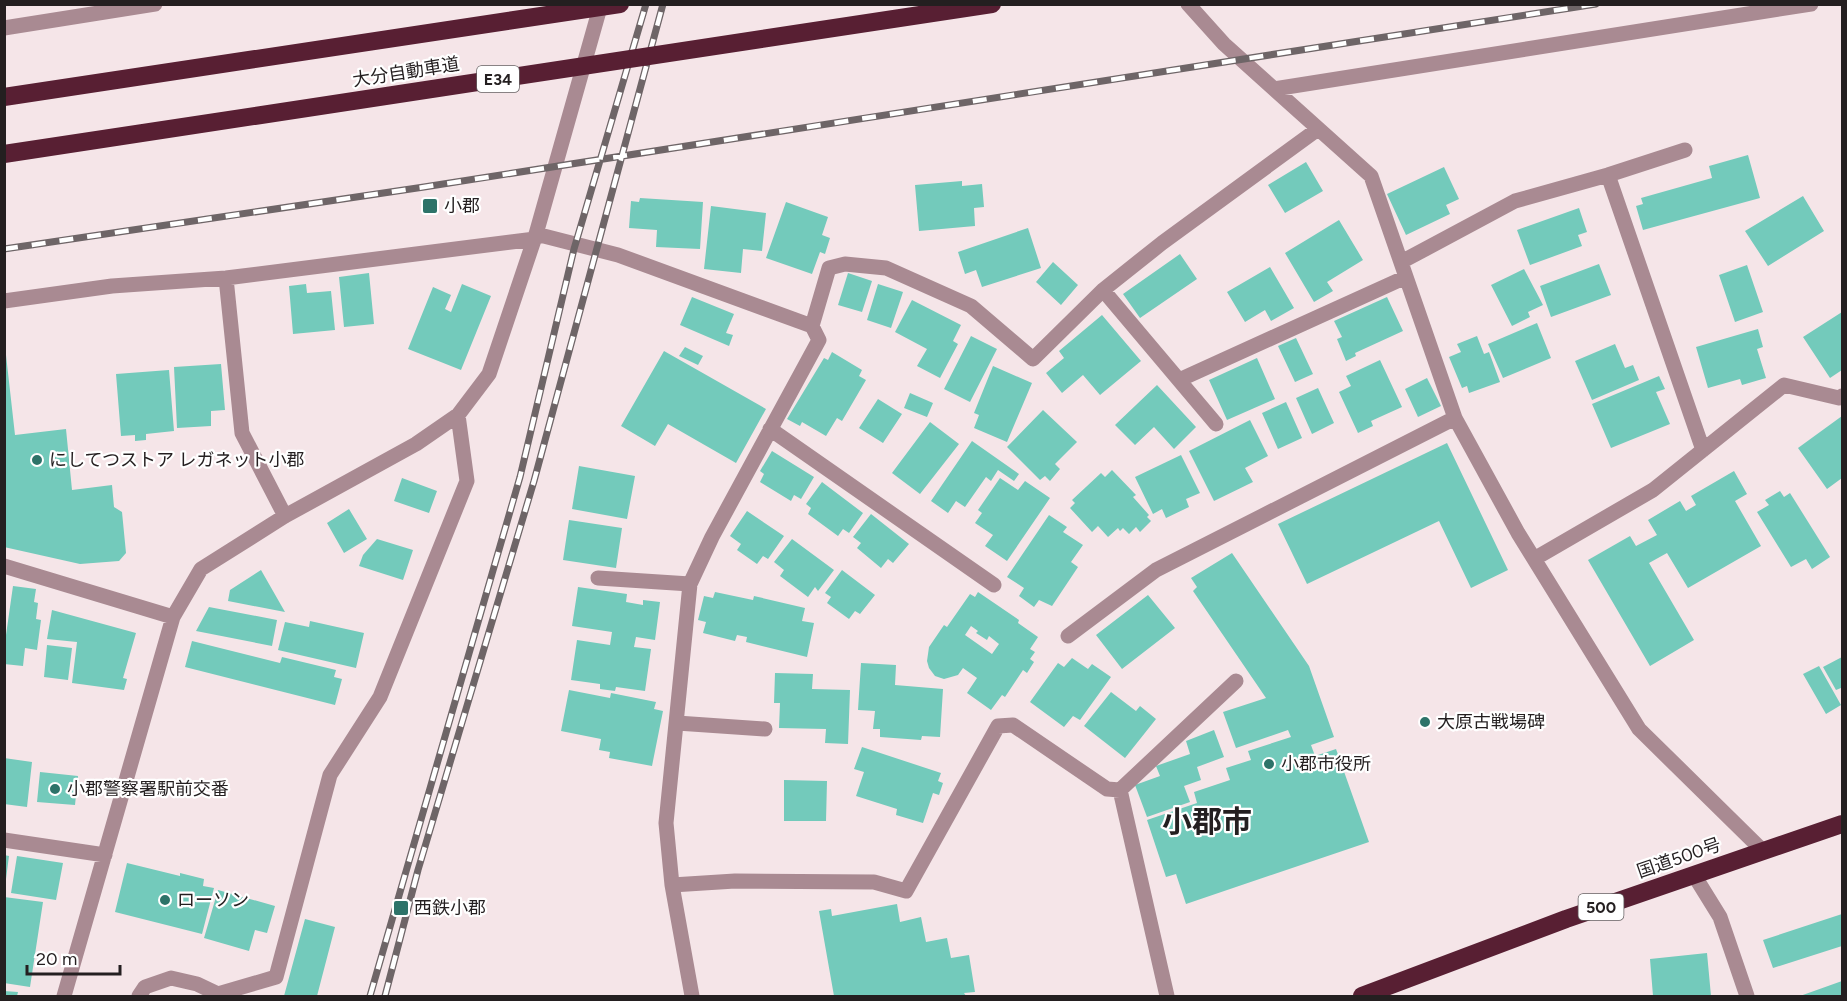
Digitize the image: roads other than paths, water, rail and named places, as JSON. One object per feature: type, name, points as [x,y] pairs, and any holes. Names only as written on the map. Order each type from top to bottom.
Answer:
[{"type":"highway","name":"大分自動車道","points":[[4,97],[620,4]]},
{"type":"highway","name":"大分自動車道","points":[[4,154],[992,4]]},
{"type":"highway","name":"国道500号","points":[[1362,996],[1566,919],[1842,824]]},
{"type":"street","points":[[4,28],[155,4]]},
{"type":"street","points":[[64,996],[173,616],[201,569],[285,516],[416,444],[458,415],[489,374],[535,236],[601,4]]},
{"type":"street","points":[[1188,4],[1224,44],[1371,176],[1455,418],[1518,533],[1639,729],[1763,851]]},
{"type":"street","points":[[1274,89],[1811,4]]},
{"type":"street","points":[[692,996],[672,885],[666,823],[690,584],[712,537],[819,340],[812,326],[829,268],[845,264],[886,268],[971,306],[1033,359],[1103,290],[1318,129]]},
{"type":"street","points":[[1401,262],[1515,201],[1608,175],[1685,150]]},
{"type":"street","points":[[1608,175],[1703,450]]},
{"type":"street","points":[[4,301],[112,286],[226,278],[535,236],[618,255],[812,326]]},
{"type":"street","points":[[1179,381],[1406,277]]},
{"type":"street","points":[[226,278],[242,433],[285,516]]},
{"type":"street","points":[[1103,290],[1216,424]]},
{"type":"street","points":[[1534,559],[1653,490],[1784,385],[1839,398],[1842,396]]},
{"type":"street","points":[[139,996],[145,987],[171,978],[198,984],[219,995],[276,977],[330,775],[380,697],[467,481],[458,415]]},
{"type":"street","points":[[1068,636],[1156,570],[1455,418]]},
{"type":"street","points":[[770,429],[994,585]]},
{"type":"street","points":[[4,566],[173,616]]},
{"type":"street","points":[[598,578],[690,584]]},
{"type":"street","points":[[672,885],[735,881],[874,882],[906,891],[998,726],[1013,725],[1107,789],[1120,790],[1236,681]]},
{"type":"street","points":[[677,723],[765,729]]},
{"type":"street","points":[[1120,790],[1167,996]]},
{"type":"street","points":[[4,840],[105,855]]},
{"type":"street","points":[[1694,875],[1720,917],[1747,996]]},
{"type":"railway","points":[[370,996],[520,477],[574,249],[646,4]]},
{"type":"railway","points":[[385,996],[418,870],[534,481],[663,4]]},
{"type":"railway","points":[[4,249],[424,187],[1596,4]]},
{"type":"place","name":"小郡","points":[[430,206]]},
{"type":"place","name":"にしてつストア レガネット小郡","points":[[37,460]]},
{"type":"place","name":"大原古戦場碑","points":[[1425,722]]},
{"type":"place","name":"小郡市役所","points":[[1269,764]]},
{"type":"place","name":"小郡警察署駅前交番","points":[[55,789]]},
{"type":"place","name":"ローソン","points":[[165,900]]},
{"type":"place","name":"西鉄小郡","points":[[401,908]]},
{"type":"district","name":"小郡市","points":[[1207,822]]}]
